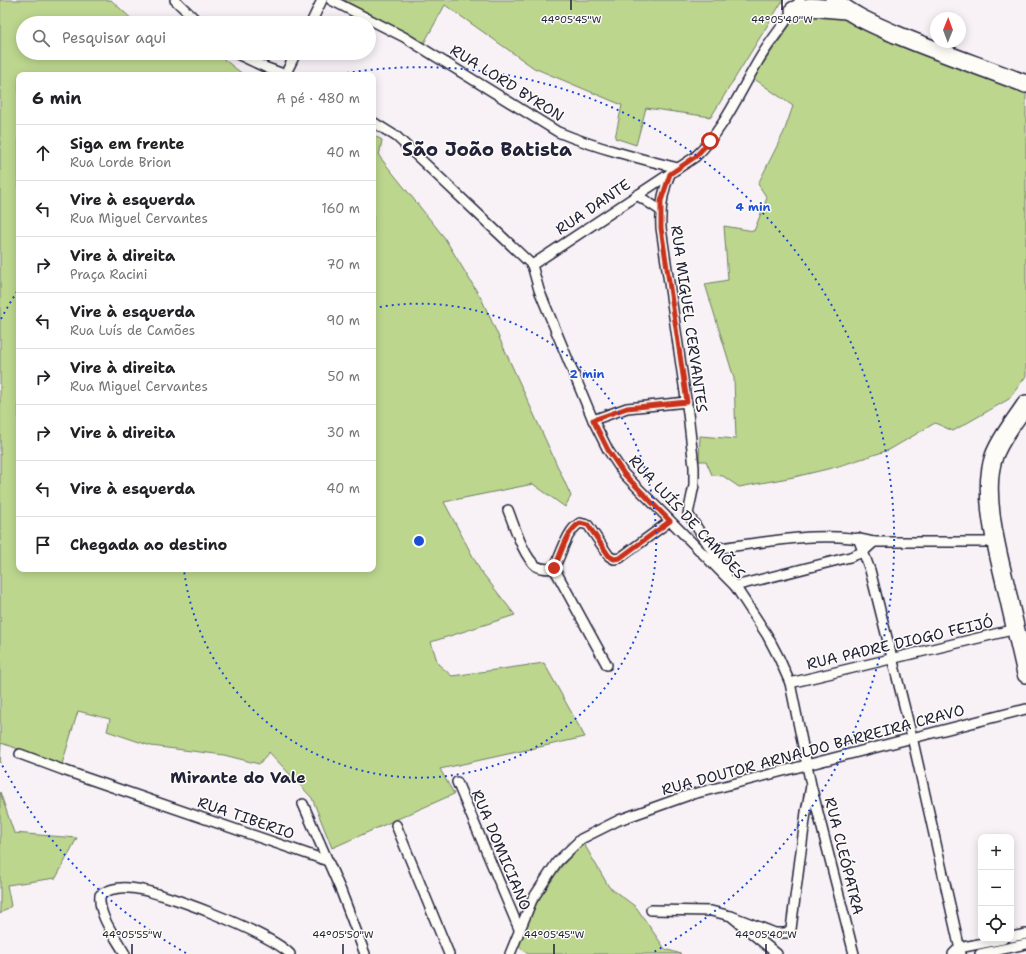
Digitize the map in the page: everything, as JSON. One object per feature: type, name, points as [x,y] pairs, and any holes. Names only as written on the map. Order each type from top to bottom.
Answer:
[{"type":"highway","points":[[797,5],[810,7],[840,5],[918,43],[1026,84]]},
{"type":"highway","points":[[1026,404],[1002,440],[994,456],[990,474],[989,494],[995,542],[1026,674]]},
{"type":"street","points":[[175,0],[192,16]]},
{"type":"street","points":[[314,16],[322,0]]},
{"type":"street","name":"RUA LORD BYRON","points":[[331,0],[363,16]]},
{"type":"street","name":"RUA DANTE","points":[[532,265],[695,157],[710,141],[761,57],[797,5]]},
{"type":"street","name":"RUA LORD BYRON","points":[[376,23],[404,37],[558,132],[579,141],[674,171]]},
{"type":"street","points":[[251,60],[278,72]]},
{"type":"street","points":[[286,72],[292,60]]},
{"type":"street","points":[[376,124],[397,137],[532,265]]},
{"type":"street","name":"RUA MIGUEL CERVANTES","points":[[674,171],[666,183],[660,210],[661,228],[687,402],[694,468],[694,485],[688,514],[735,586]]},
{"type":"street","name":"RUA MIGUEL CERVANTES","points":[[637,195],[660,210]]},
{"type":"street","name":"RUA LUÍS DE CAMÕES","points":[[532,265],[539,290],[593,420],[608,450],[624,474],[735,586],[767,635],[790,683],[808,764]]},
{"type":"street","points":[[593,420],[627,408],[687,402]]},
{"type":"street","points":[[508,510],[529,559],[537,566],[545,569],[554,568]]},
{"type":"street","points":[[554,568],[570,532],[574,526],[580,523],[588,525],[609,556],[614,559],[620,558],[670,521]]},
{"type":"street","points":[[712,549],[808,538],[858,538],[874,542],[995,542]]},
{"type":"street","points":[[858,538],[870,570],[912,738],[958,952],[993,942]]},
{"type":"street","points":[[735,586],[834,562],[863,552],[874,542]]},
{"type":"street","points":[[554,568],[607,665]]},
{"type":"street","name":"RUA PADRE DIOGO FEIJÓ","points":[[790,683],[892,660],[1016,629]]},
{"type":"street","name":"RUA DOUTOR ARNALDO BARREIRA CRAVO","points":[[510,954],[519,928],[532,900],[557,862],[581,839],[619,820],[689,795],[1026,709]]},
{"type":"street","name":"RUA TIBERIO","points":[[20,754],[328,861]]},
{"type":"street","name":"RUA CLEÓPATRA","points":[[808,764],[811,785],[820,814],[854,954]]},
{"type":"street","name":"RUA DOMICIANO","points":[[457,782],[519,928]]},
{"type":"street","points":[[651,910],[703,910],[731,916],[775,933],[786,933],[790,929],[803,831],[811,785]]},
{"type":"street","points":[[303,804],[328,861],[365,954]]},
{"type":"street","points":[[803,831],[810,822],[820,814]]},
{"type":"street","points":[[396,825],[449,954]]},
{"type":"street","points":[[125,954],[104,918],[99,904],[100,894],[109,889],[131,888],[163,896],[211,913],[271,939],[290,954]]},
{"type":"street","points":[[731,916],[777,954]]},
{"type":"street","points":[[980,954],[1020,939]]},
{"type":"green space","points":[[0,0],[111,0],[128,16],[16,16],[16,60],[225,60],[240,72],[16,72],[16,572],[376,572],[376,137],[382,140],[379,156],[444,237],[482,300],[571,496],[565,507],[533,484],[444,502],[480,570],[515,615],[431,642],[438,664],[452,676],[544,663],[585,737],[440,769],[454,794],[332,848],[312,798],[269,752],[259,764],[224,755],[151,746],[107,731],[110,719],[78,711],[62,764],[1,743],[0,763]]},
{"type":"green space","points":[[343,0],[783,0],[711,117],[646,108],[636,145],[615,138],[622,105],[534,68],[445,5],[424,43],[376,18],[376,16],[373,16]]},
{"type":"green space","points":[[823,13],[840,17],[1026,89],[1026,376],[1009,399],[953,431],[935,423],[889,450],[836,467],[794,477],[739,487],[723,476],[712,475],[706,461],[699,461],[700,436],[736,439],[734,378],[705,284],[728,280],[724,226],[754,231],[767,198],[758,184],[784,132],[793,106],[753,78],[795,18]]},
{"type":"green space","points":[[0,792],[14,833],[77,838],[56,878],[7,885],[11,906],[0,914]]},
{"type":"green space","points":[[584,844],[609,887],[636,907],[665,949],[681,954],[528,954],[519,947],[529,918],[544,891],[562,866]]},
{"type":"district","name":"São João Batista","points":[[487,149]]},
{"type":"district","name":"Mirante do Vale","points":[[238,777]]},
{"type":"route","points":[[554,568],[570,532],[574,526],[580,523],[588,525],[609,556],[614,559],[620,558],[670,521],[624,474],[608,450],[593,420],[627,408],[687,402],[661,228],[660,210],[666,183],[670,174],[695,157],[710,141]]}]
